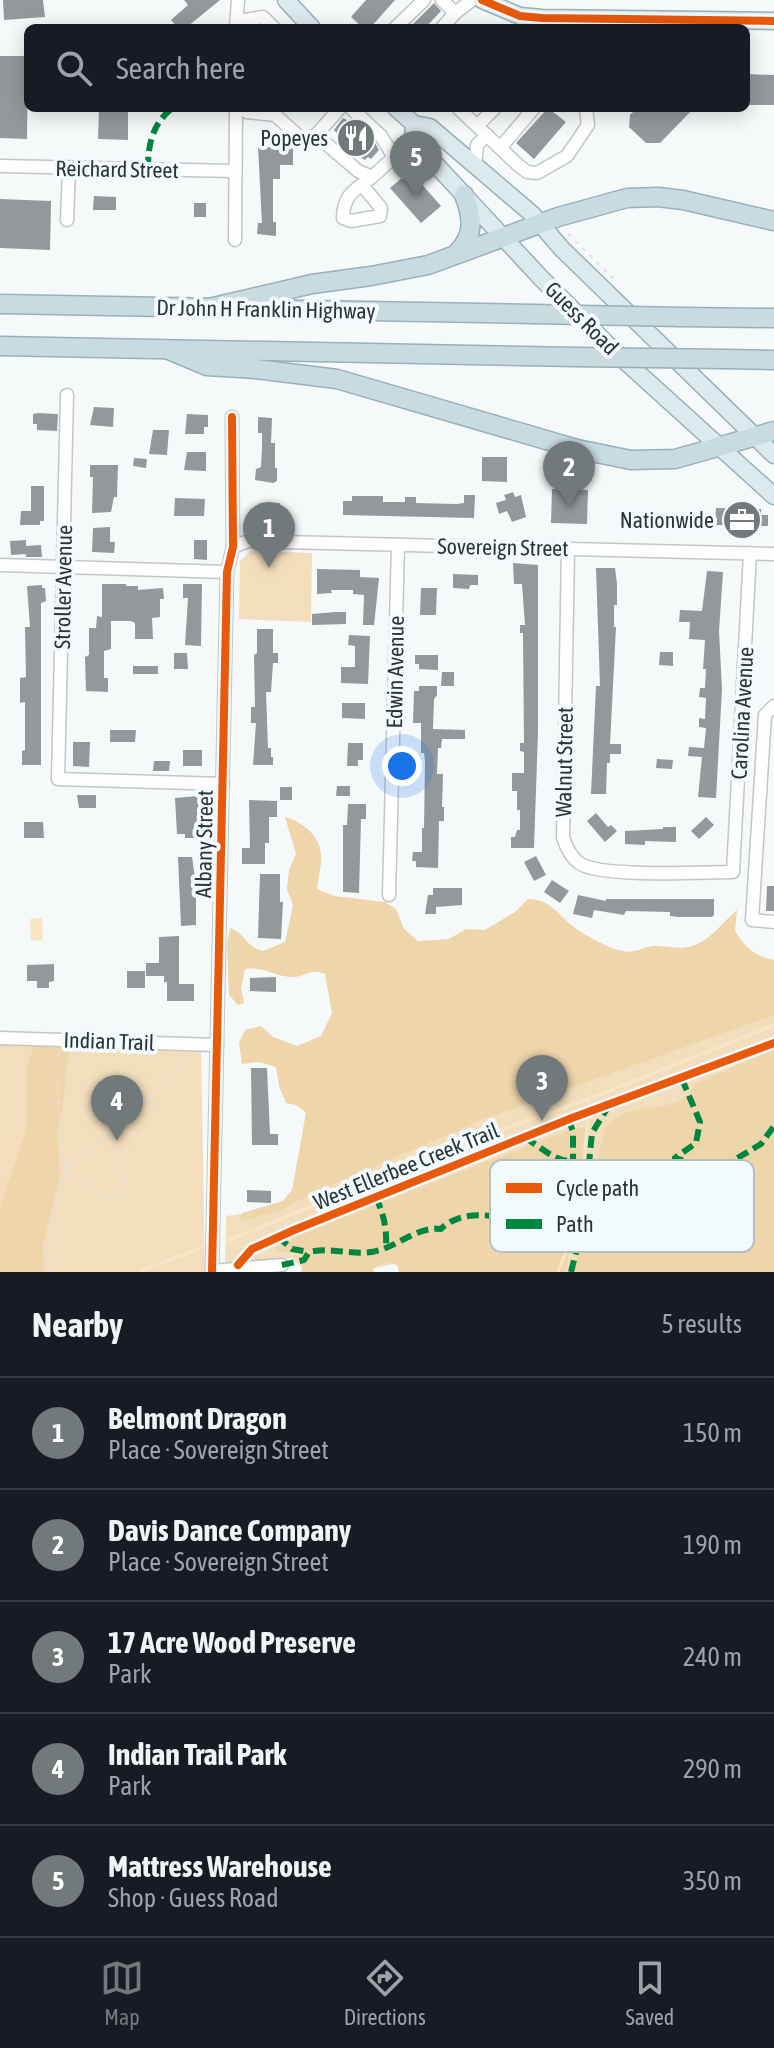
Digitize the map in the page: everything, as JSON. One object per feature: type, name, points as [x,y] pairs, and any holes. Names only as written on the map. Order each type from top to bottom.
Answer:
[{"type":"highway","points":[[454,256],[468,240],[471,230],[471,215],[464,195]]},
{"type":"highway","points":[[209,308],[312,284],[428,265],[610,201],[658,197],[707,204],[774,221]]},
{"type":"highway","name":"Dr John H Franklin Highway","points":[[0,304],[774,318]]},
{"type":"highway","points":[[0,346],[774,360]]},
{"type":"highway","points":[[169,350],[207,366],[297,373],[350,382],[616,458],[658,461],[718,448],[774,431]]},
{"type":"main road","points":[[286,0],[306,24]]},
{"type":"main road","points":[[482,0],[541,23],[774,21]]},
{"type":"main road","name":"Guess Road","points":[[407,119],[430,127],[540,224],[651,338],[774,455]]},
{"type":"main road","name":"Guess Road","points":[[407,119],[464,195],[504,239],[615,352],[774,496]]},
{"type":"street","points":[[238,0],[240,24],[263,17],[270,24]]},
{"type":"street","points":[[399,24],[424,0]]},
{"type":"street","points":[[442,0],[455,13]]},
{"type":"street","points":[[445,24],[472,0]]},
{"type":"street","points":[[235,240],[235,171],[240,112]]},
{"type":"street","points":[[258,112],[275,115],[303,140],[316,135],[336,112]]},
{"type":"street","points":[[355,112],[381,136],[394,157]]},
{"type":"street","points":[[464,112],[527,172],[537,173],[567,156],[588,125],[586,112]]},
{"type":"street","points":[[475,166],[477,145],[493,112]]},
{"type":"street","points":[[501,147],[531,112]]},
{"type":"street","points":[[316,135],[367,181],[394,157],[407,119]]},
{"type":"street","name":"Reichard Street","points":[[0,166],[235,171]]},
{"type":"street","points":[[67,220],[69,167]]},
{"type":"street","name":"Stroller Avenue","points":[[67,395],[58,779],[223,784]]},
{"type":"street","name":"Albany Street","points":[[212,1271],[227,572],[233,547],[232,417]]},
{"type":"street","name":"Sovereign Street","points":[[233,547],[248,541],[774,554]]},
{"type":"street","name":"Edwin Avenue","points":[[389,895],[398,545]]},
{"type":"street","name":"Walnut Street","points":[[568,549],[563,828],[567,848],[580,863],[599,870],[733,872]]},
{"type":"street","name":"Carolina Avenue","points":[[733,872],[750,553]]},
{"type":"street","points":[[0,565],[227,572]]},
{"type":"street","points":[[774,706],[765,715],[752,920],[774,922]]},
{"type":"street","name":"Indian Trail","points":[[0,1038],[217,1045]]},
{"type":"street","points":[[212,1271],[282,1265]]},
{"type":"path","points":[[49,1272],[46,1249],[65,1169],[58,1110],[59,1039]]},
{"type":"path","points":[[65,1169],[132,1119],[196,1044]]},
{"type":"path","points":[[65,1169],[100,1195],[111,1200],[122,1199],[127,1183],[109,1137]]},
{"type":"path","points":[[181,1272],[198,1272]]},
{"type":"shaded area","points":[[251,551],[312,553],[311,622],[239,619],[240,561]]},
{"type":"shaded area","points":[[285,817],[304,826],[314,835],[320,847],[317,889],[334,896],[385,902],[396,909],[404,929],[418,941],[449,939],[466,929],[485,930],[515,912],[528,899],[549,905],[578,930],[614,948],[629,952],[652,946],[677,948],[695,945],[706,939],[737,910],[735,931],[739,937],[756,954],[774,960],[774,1015],[481,1120],[278,1211],[240,1222],[242,1213],[283,1201],[292,1190],[306,1113],[296,1105],[286,1103],[276,1067],[259,1062],[242,1064],[239,1042],[245,1030],[261,1026],[273,1037],[297,1046],[321,1036],[332,1013],[325,974],[319,972],[292,977],[245,969],[241,988],[244,1003],[238,1005],[229,995],[227,944],[230,928],[263,951],[285,942],[293,905],[287,889],[289,870],[296,854]]},
{"type":"shaded area","points":[[42,918],[43,940],[31,941],[30,919]]},
{"type":"shaded area","points":[[774,1004],[774,1272],[419,1272],[416,1259],[357,1272],[306,1272],[292,1258],[225,1266],[226,1216],[279,1209],[307,1194],[312,1047]]},
{"type":"shaded area","points":[[73,1043],[66,1066],[57,1132],[60,1174],[42,1248],[45,1272],[0,1272],[0,1207],[26,1131],[27,1067],[35,1044]]},
{"type":"shaded area","points":[[0,1044],[201,1048],[205,1272],[0,1272]]},
{"type":"shaded area","points":[[774,1049],[774,1272],[574,1272],[578,1252],[754,1252],[754,1160],[598,1160],[605,1127],[631,1111],[681,1100],[695,1084]]},
{"type":"shaded area","points":[[585,1128],[584,1160],[491,1160],[570,1130]]},
{"type":"shaded area","points":[[490,1161],[490,1252],[570,1252],[565,1272],[399,1272],[397,1265],[387,1262],[373,1267],[374,1272],[301,1272],[305,1258],[298,1252],[279,1252],[274,1248],[290,1237]]},
{"type":"building","points":[[3,0],[43,0],[45,17],[4,20]]},
{"type":"building","points":[[184,0],[220,0],[191,24],[174,24],[171,20],[188,5]]},
{"type":"building","points":[[366,0],[395,0],[374,24],[359,24],[351,17]]},
{"type":"building","points":[[434,3],[441,11],[429,24],[413,24]]},
{"type":"building","points":[[0,56],[24,56],[27,139],[0,138]]},
{"type":"building","points":[[750,74],[774,75],[774,105],[750,105]]},
{"type":"building","points":[[99,112],[128,112],[128,140],[98,139]]},
{"type":"building","points":[[544,112],[553,112],[566,122],[534,159],[516,143]]},
{"type":"building","points":[[633,112],[690,112],[660,143],[646,143],[629,127]]},
{"type":"building","name":"Popeyes","points":[[343,118],[358,126],[375,143],[379,150],[371,159],[368,157],[365,160],[351,150],[334,130]]},
{"type":"building","points":[[258,147],[293,147],[293,165],[280,165],[280,179],[273,179],[276,236],[257,234],[258,223],[262,223]]},
{"type":"building","points":[[410,171],[441,206],[421,223],[390,188]]},
{"type":"building","points":[[94,196],[116,197],[116,210],[93,210]]},
{"type":"building","points":[[0,199],[51,201],[50,250],[0,248]]},
{"type":"building","points":[[194,203],[206,203],[206,217],[194,217]]},
{"type":"building","points":[[94,407],[114,408],[113,427],[90,425]]},
{"type":"building","points":[[33,414],[58,414],[57,431],[37,430],[37,424],[33,424]]},
{"type":"building","points":[[187,414],[208,415],[208,427],[204,427],[204,434],[185,434]]},
{"type":"building","points":[[258,417],[272,418],[271,443],[275,443],[277,468],[277,481],[273,483],[255,480],[256,469],[261,467],[262,448]]},
{"type":"building","points":[[153,430],[169,430],[167,455],[149,454]]},
{"type":"building","points":[[187,452],[206,452],[206,471],[184,470]]},
{"type":"building","points":[[482,457],[507,457],[507,482],[482,481]]},
{"type":"building","points":[[134,458],[147,459],[146,468],[133,466]]},
{"type":"building","points":[[90,465],[118,465],[117,497],[114,497],[111,512],[92,513],[93,477],[90,477]]},
{"type":"building","points":[[31,486],[44,486],[44,521],[40,521],[40,525],[20,525],[21,511],[31,511]]},
{"type":"building","points":[[552,489],[588,490],[587,524],[551,523]]},
{"type":"building","points":[[513,492],[515,497],[521,495],[526,517],[512,522],[507,511],[499,514],[496,503],[506,500],[504,495]]},
{"type":"building","points":[[464,495],[475,495],[474,518],[343,515],[343,501],[352,501],[352,496],[383,496],[383,502],[405,502],[405,497],[416,497],[416,503],[456,504],[464,503]]},
{"type":"building","points":[[175,498],[205,499],[204,516],[174,516]]},
{"type":"building","points":[[260,503],[280,503],[279,518],[259,517]]},
{"type":"building","name":"Nationwide","points":[[716,508],[761,509],[761,515],[768,515],[768,526],[715,525]]},
{"type":"building","points":[[110,527],[110,542],[115,542],[114,553],[92,552],[93,528]]},
{"type":"building","points":[[26,540],[26,546],[41,545],[42,557],[11,555],[10,541]]},
{"type":"building","points":[[194,540],[207,540],[207,560],[194,559]]},
{"type":"building","points":[[513,563],[538,565],[534,848],[511,848],[511,837],[515,837],[517,830],[520,830],[520,810],[517,810],[517,791],[512,791],[512,773],[524,773],[524,752],[520,751],[520,743],[524,743],[523,633],[520,633],[520,625],[525,625],[522,584],[514,584]]},
{"type":"building","points":[[596,568],[615,568],[617,584],[610,744],[621,744],[621,754],[610,754],[606,794],[591,794],[596,686],[600,686]]},
{"type":"building","points":[[317,569],[360,570],[360,577],[379,578],[374,625],[363,625],[364,595],[353,594],[353,590],[331,590],[332,593],[317,594]]},
{"type":"building","points":[[707,571],[723,572],[719,631],[722,689],[716,798],[698,797],[702,757],[688,756],[689,747],[704,748],[706,728],[699,727],[699,718],[705,719],[706,698],[699,697],[700,688],[705,688],[705,640],[689,639],[690,622],[679,622],[680,610],[702,611]]},
{"type":"building","points":[[453,574],[478,575],[478,585],[470,585],[469,589],[453,588]]},
{"type":"building","points":[[102,584],[138,586],[138,590],[163,588],[164,599],[160,599],[160,617],[152,618],[153,639],[135,639],[135,623],[131,621],[111,621],[111,649],[104,651],[104,678],[108,678],[108,692],[86,691],[85,657],[89,655],[89,628],[96,628],[97,616],[102,617]]},
{"type":"building","points":[[183,584],[202,584],[201,646],[185,645],[188,598],[183,598]]},
{"type":"building","points":[[42,585],[46,601],[41,603],[41,765],[22,765],[25,702],[20,703],[20,678],[26,677],[25,627],[30,627],[27,586]]},
{"type":"building","points":[[421,588],[437,588],[436,615],[420,615]]},
{"type":"building","points":[[346,612],[346,624],[312,625],[312,614]]},
{"type":"building","points":[[257,629],[273,629],[273,653],[278,653],[278,663],[273,663],[271,692],[266,692],[268,748],[271,748],[273,765],[253,765],[256,723],[251,723],[251,707],[255,707]]},
{"type":"building","points":[[349,635],[370,636],[368,684],[341,683],[341,667],[355,667],[355,646],[348,645]]},
{"type":"building","points":[[660,652],[673,652],[673,666],[659,665]]},
{"type":"building","points":[[174,653],[187,653],[188,669],[174,669]]},
{"type":"building","points":[[415,655],[438,655],[438,670],[419,669],[419,664],[415,664]]},
{"type":"building","points":[[133,666],[158,666],[158,674],[133,674]]},
{"type":"building","points":[[442,672],[454,672],[454,686],[441,686]]},
{"type":"building","points":[[419,686],[437,686],[433,729],[465,730],[465,739],[442,739],[441,748],[438,748],[437,774],[443,774],[444,821],[439,821],[438,868],[416,867],[416,861],[412,861],[413,852],[422,852],[424,828],[425,762],[424,753],[421,753],[421,723],[413,723],[414,691],[419,691]]},
{"type":"building","points":[[342,703],[365,703],[365,719],[342,718]]},
{"type":"building","points":[[110,730],[136,730],[135,742],[110,742]]},
{"type":"building","points":[[73,742],[90,742],[89,767],[73,766]]},
{"type":"building","points":[[348,743],[363,743],[363,760],[358,760],[358,766],[347,766]]},
{"type":"building","points":[[183,750],[202,750],[202,766],[183,766]]},
{"type":"building","points":[[657,759],[673,760],[672,769],[656,768]]},
{"type":"building","points":[[154,761],[170,761],[169,771],[153,771]]},
{"type":"building","points":[[337,786],[350,786],[350,796],[336,796]]},
{"type":"building","points":[[280,787],[292,787],[292,800],[280,800]]},
{"type":"building","points":[[77,795],[96,795],[96,808],[79,808]]},
{"type":"building","points":[[198,796],[202,838],[185,838],[185,834],[177,834],[175,798]]},
{"type":"building","points":[[249,800],[277,801],[277,817],[269,817],[265,864],[242,864],[242,848],[250,848]]},
{"type":"building","points":[[348,804],[366,804],[366,819],[361,819],[359,893],[343,892],[343,825],[347,825]]},
{"type":"building","points":[[596,813],[608,827],[611,825],[617,831],[605,842],[587,821]]},
{"type":"building","points":[[706,817],[714,825],[699,839],[691,831]]},
{"type":"building","points":[[24,822],[43,822],[44,838],[24,838]]},
{"type":"building","points":[[676,827],[676,842],[625,844],[625,831]]},
{"type":"building","points":[[536,856],[546,875],[534,881],[524,862]]},
{"type":"building","points":[[178,857],[192,857],[196,925],[181,926]]},
{"type":"building","points":[[260,874],[280,874],[280,902],[283,902],[281,939],[258,938]]},
{"type":"building","points":[[552,880],[569,891],[560,903],[544,892]]},
{"type":"building","points":[[767,886],[774,886],[774,911],[766,911]]},
{"type":"building","points":[[433,888],[462,888],[462,905],[436,907],[436,914],[425,914],[428,895],[433,895]]},
{"type":"building","points":[[578,895],[606,901],[714,899],[714,915],[678,917],[670,916],[670,912],[626,911],[624,915],[594,910],[592,918],[573,914]]},
{"type":"building","points":[[179,936],[179,984],[194,984],[194,1001],[167,1001],[164,976],[146,976],[146,963],[159,963],[159,937]]},
{"type":"building","points":[[54,964],[54,981],[49,982],[49,988],[37,988],[37,981],[27,981],[27,965]]},
{"type":"building","points":[[127,971],[145,971],[145,988],[127,988]]},
{"type":"building","points":[[276,977],[276,992],[250,991],[250,978]]},
{"type":"building","points":[[251,1068],[267,1068],[270,1134],[278,1134],[278,1145],[252,1145]]},
{"type":"building","points":[[247,1190],[271,1191],[271,1203],[247,1202]]},
{"type":"waterway","points":[[227,1241],[487,1135],[589,1099],[774,1025]]},
{"type":"waterway","points":[[584,1160],[589,1101]]},
{"type":"waterway","points":[[139,1272],[203,1247]]},
{"type":"waterway","points":[[558,1272],[566,1252]]},
{"type":"marked path","points":[[148,169],[152,136],[168,112]]},
{"type":"marked path","points":[[681,1160],[675,1158],[696,1143],[700,1122],[682,1079]]},
{"type":"marked path","points":[[589,1160],[592,1133],[608,1107]]},
{"type":"marked path","points":[[569,1120],[573,1132],[573,1160]]},
{"type":"marked path","points":[[734,1160],[761,1144],[774,1126]]},
{"type":"marked path","points":[[525,1138],[565,1160]]},
{"type":"marked path","points":[[376,1197],[384,1222],[386,1248]]},
{"type":"marked path","points":[[282,1265],[304,1260],[309,1252],[363,1253],[380,1250],[423,1231],[441,1229],[466,1216],[490,1216]]},
{"type":"marked path","points":[[278,1237],[292,1249],[309,1252]]},
{"type":"marked path","points":[[571,1272],[576,1252]]},
{"type":"cycle path","points":[[482,0],[520,16],[542,18],[774,21]]},
{"type":"cycle path","points":[[212,1272],[227,572],[233,547],[232,417]]},
{"type":"cycle path","name":"West Ellerbee Creek Trail","points":[[238,1265],[252,1249],[294,1230],[572,1118],[774,1043]]},
{"type":"place","name":"Popeyes","points":[[356,138]]},
{"type":"place","name":"Mattress Warehouse","points":[[416,197]]},
{"type":"place","name":"Davis Dance Company","points":[[569,507]]},
{"type":"place","name":"Nationwide","points":[[742,520]]},
{"type":"place","name":"Belmont Dragon","points":[[269,568]]},
{"type":"place","name":"17 Acre Wood Preserve","points":[[542,1121]]},
{"type":"place","name":"Indian Trail Park","points":[[117,1141]]}]
